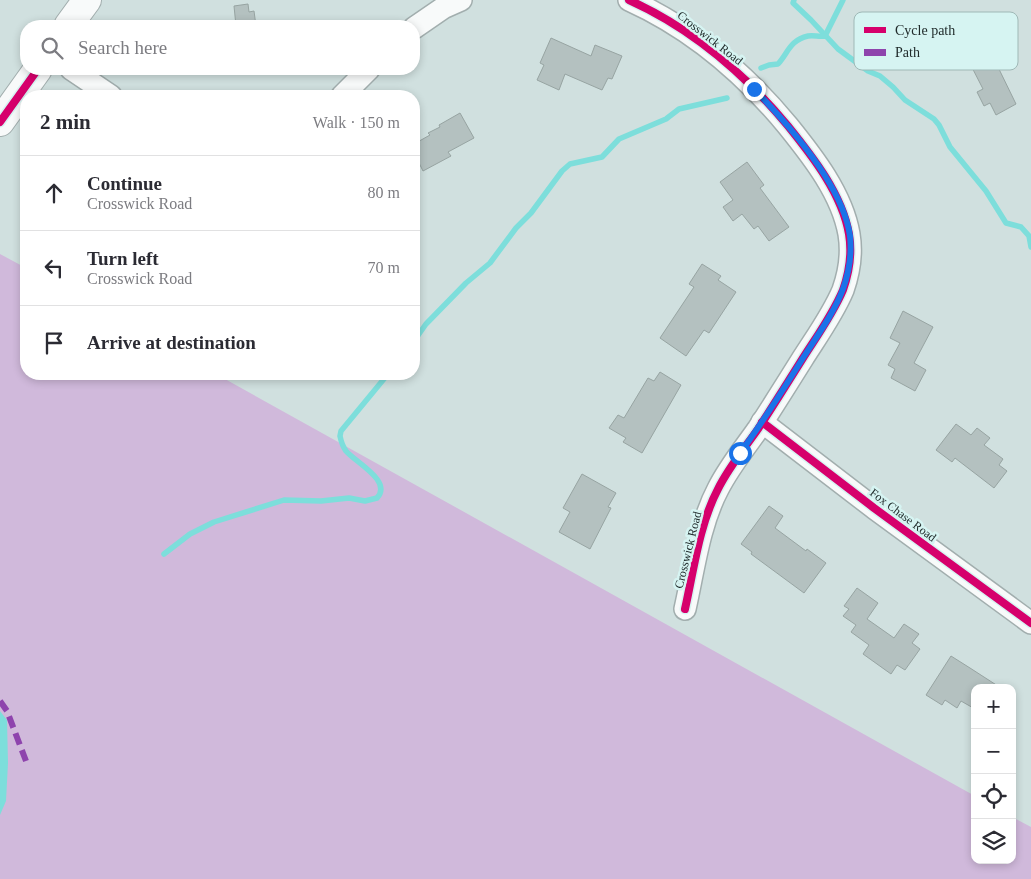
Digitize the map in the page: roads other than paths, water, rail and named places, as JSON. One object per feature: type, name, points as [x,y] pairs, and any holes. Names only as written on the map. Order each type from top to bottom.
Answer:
[{"type":"street","points":[[72,20],[87,0]]},
{"type":"street","points":[[420,24],[443,8],[461,0]]},
{"type":"street","name":"Crosswick Road","points":[[629,0],[664,17],[704,45],[765,100],[810,155],[838,201],[850,235],[850,262],[842,290],[822,329],[728,471],[709,509],[685,609]]},
{"type":"street","points":[[23,90],[34,75]]},
{"type":"street","points":[[80,75],[102,90]]},
{"type":"street","points":[[348,90],[363,75]]},
{"type":"street","points":[[0,122],[20,94]]},
{"type":"street","name":"Fox Chase Road","points":[[762,422],[874,508],[1031,623]]},
{"type":"water","points":[[0,711],[7,720],[8,763],[6,801],[0,815]]},
{"type":"waterway","points":[[794,0],[793,3],[838,49],[854,61]]},
{"type":"waterway","points":[[825,36],[843,0]]},
{"type":"waterway","points":[[761,68],[778,64],[790,47],[802,38],[825,36]]},
{"type":"waterway","points":[[867,70],[880,76],[905,100],[934,119],[950,147],[986,191],[1006,223],[1021,227],[1029,236],[1031,247]]},
{"type":"waterway","points":[[420,332],[466,283],[490,263],[562,171],[570,164],[602,157],[619,139],[666,119],[679,109],[727,98]]},
{"type":"waterway","points":[[164,554],[190,534],[214,522],[284,500],[321,501],[349,498],[365,501],[377,498],[381,492],[377,479],[346,451],[340,436],[341,431],[383,380]]}]
